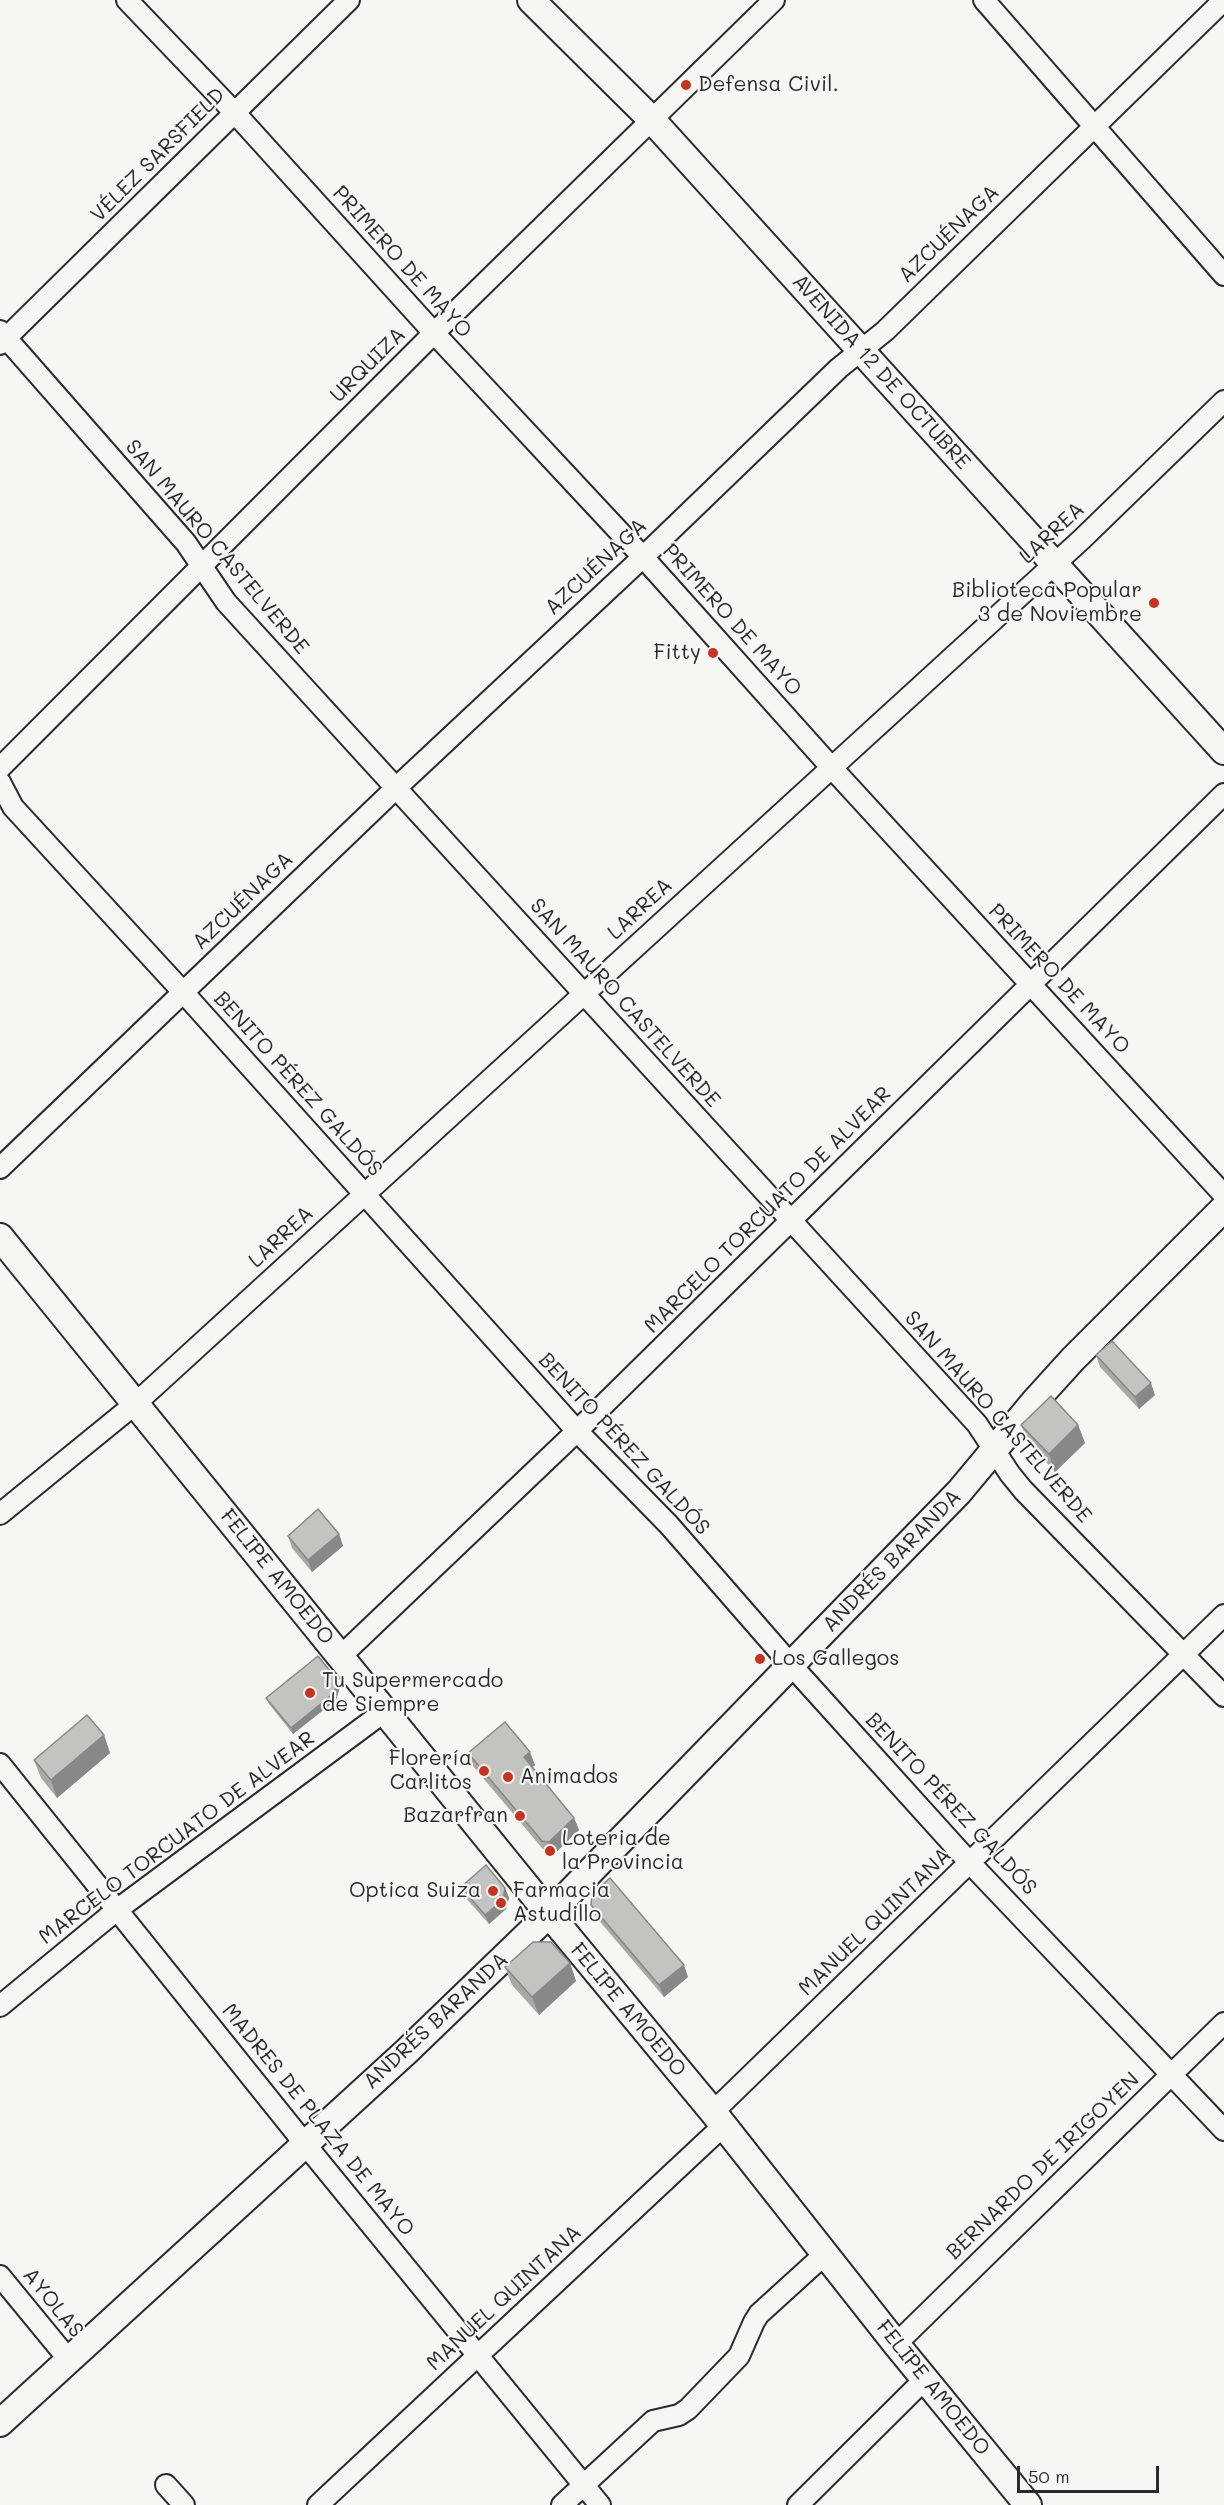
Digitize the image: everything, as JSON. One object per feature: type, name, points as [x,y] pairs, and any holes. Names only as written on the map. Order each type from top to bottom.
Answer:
[{"type":"main road","name":"AVENIDA 12 DE OCTUBRE","points":[[531,0],[652,120],[1224,751]]},
{"type":"main road","name":"ANDRÉS BARANDA","points":[[0,2423],[407,2050],[549,1914],[959,1492],[1034,1402],[1074,1359],[1224,1208]]},
{"type":"main road","name":"FELIPE AMOEDO","points":[[0,1237],[718,2119],[896,2344],[1028,2505]]},
{"type":"street","name":"PRIMERO DE MAYO","points":[[127,0],[235,113],[434,333],[643,557],[831,767],[1224,1195]]},
{"type":"street","name":"VÉLEZ SARSFIELD","points":[[2,338],[349,0]]},
{"type":"street","name":"URQUIZA","points":[[0,768],[434,333],[774,0]]},
{"type":"street","points":[[984,0],[1224,275]]},
{"type":"street","name":"AZCUÉNAGA","points":[[0,1168],[396,788],[860,350],[885,331],[1224,0]]},
{"type":"street","name":"SAN MAURO CASTELVERDE","points":[[2,338],[186,543],[226,602],[977,1424],[1023,1490],[1224,1696]]},
{"type":"street","name":"LARREA","points":[[0,1515],[135,1404],[1055,564],[1224,401]]},
{"type":"street","name":"BENITO PÉREZ GALDÓS","points":[[0,782],[13,807],[183,992],[577,1431],[669,1525],[792,1666],[970,1863],[1224,2130]]},
{"type":"street","name":"MARCELO TORCUATO DE ALVEAR","points":[[341,1656],[577,1431],[1224,794]]},
{"type":"street","name":"MANUEL QUINTANA","points":[[318,2505],[479,2355],[718,2119],[970,1863],[1224,1615]]},
{"type":"street","name":"MARCELO TORCUATO DE ALVEAR","points":[[0,2006],[118,1910],[385,1711]]},
{"type":"street","name":"MADRES DE PLAZA DE MAYO","points":[[0,1764],[305,2144],[600,2505]]},
{"type":"street","name":"BERNARDO DE IRIGOYEN","points":[[896,2344],[1224,2023]]},
{"type":"street","points":[[562,2505],[653,2421],[679,2415],[688,2409],[739,2356],[759,2314],[825,2253]]},
{"type":"street","name":"AYOLAS","points":[[0,2276],[69,2360]]},
{"type":"street","points":[[798,2505],[925,2379]]},
{"type":"street","points":[[166,2485],[183,2505]]},
{"type":"building","points":[[1112,1341],[1151,1383],[1135,1397],[1096,1355]]},
{"type":"building","points":[[1051,1396],[1078,1425],[1049,1454],[1021,1425]]},
{"type":"building","points":[[318,1509],[339,1534],[308,1560],[288,1536]]},
{"type":"building","name":"Tu Supermercado de Siempre","points":[[318,1656],[338,1681],[334,1693],[291,1728],[266,1698]]},
{"type":"building","points":[[87,1715],[104,1735],[51,1780],[34,1760]]},
{"type":"building","points":[[505,1722],[530,1752],[524,1757],[574,1818],[549,1842],[542,1841],[468,1753]]},
{"type":"building","points":[[486,1865],[505,1888],[503,1900],[485,1915],[461,1887]]},
{"type":"building","points":[[610,1878],[684,1965],[659,1985],[591,1905],[592,1894]]},
{"type":"building","points":[[533,1942],[551,1942],[570,1963],[532,1997],[505,1967]]},
{"type":"place","name":"Defensa Civil.","points":[[686,85]]},
{"type":"place","name":"Biblioteca Popular 3 de Noviembre","points":[[1154,603]]},
{"type":"place","name":"Fitty","points":[[713,653]]},
{"type":"place","name":"Los Gallegos","points":[[760,1659]]},
{"type":"place","name":"Tu Supermercado de Siempre","points":[[310,1693]]},
{"type":"place","name":"Florería Carlitos","points":[[484,1771]]},
{"type":"place","name":"Animados","points":[[508,1777]]},
{"type":"place","name":"Bazarfran","points":[[520,1816]]},
{"type":"place","name":"Loteria de la Provincia","points":[[550,1851]]},
{"type":"place","name":"Optica Suiza","points":[[493,1891]]},
{"type":"place","name":"Farmacia Astudillo","points":[[501,1903]]}]
